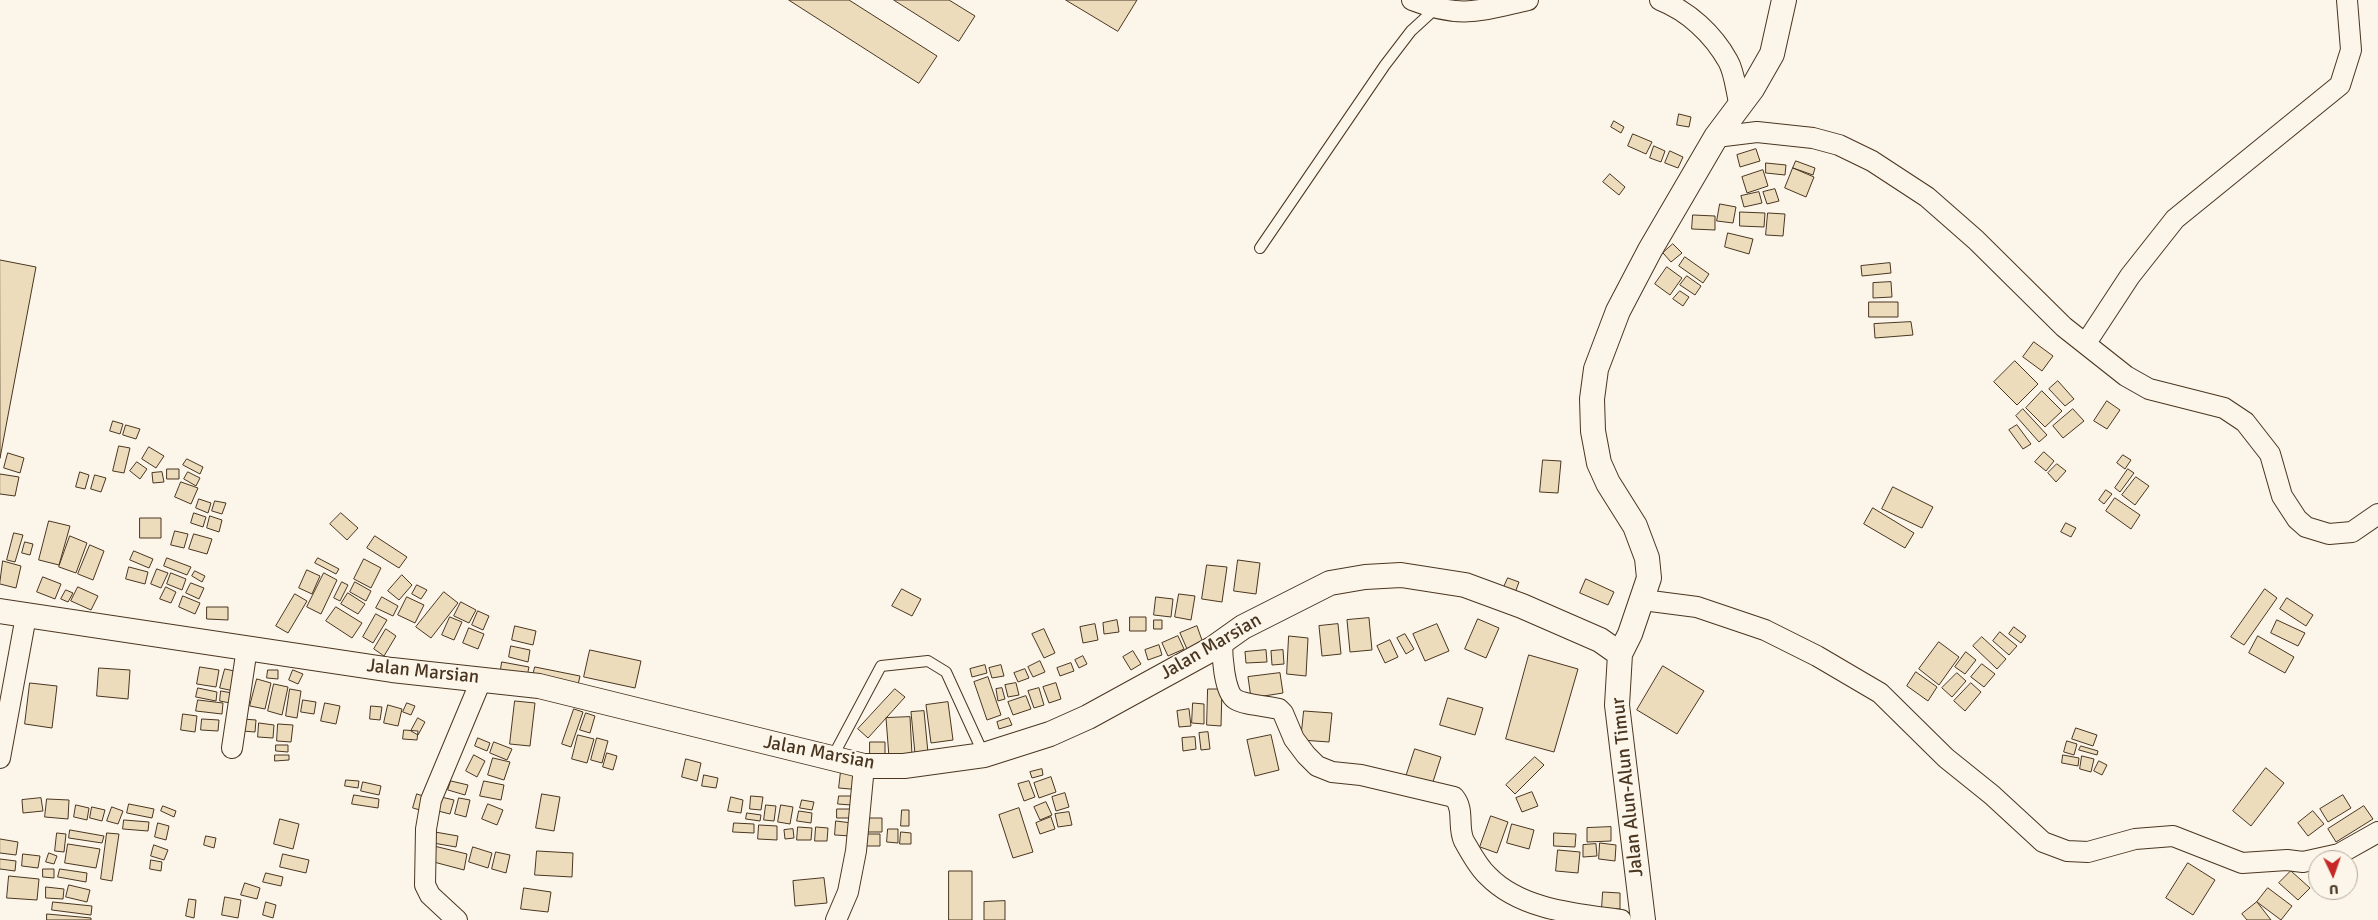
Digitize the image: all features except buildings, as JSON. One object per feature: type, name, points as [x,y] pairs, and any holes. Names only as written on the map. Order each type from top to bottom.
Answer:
[{"type":"street","points":[[1412,0],[1435,9],[1458,13],[1478,11],[1528,0]]},
{"type":"street","points":[[1660,0],[1670,4],[1701,25],[1728,61],[1740,106]]},
{"type":"street","name":"Jalan Alun-Alun Timur","points":[[1643,920],[1617,705],[1620,654],[1643,600],[1649,578],[1647,558],[1635,526],[1608,483],[1599,463],[1593,432],[1592,399],[1596,369],[1618,311],[1636,276],[1716,137],[1740,106],[1772,54],[1784,0]]},
{"type":"street","points":[[2086,343],[2130,276],[2175,220],[2340,85],[2351,50],[2347,0]]},
{"type":"street","points":[[1716,137],[1757,132],[1813,138],[1839,145],[1872,161],[1927,197],[1976,240],[2064,327],[2126,376],[2148,390],[2224,408],[2246,422],[2270,454],[2282,496],[2298,519],[2306,526],[2329,534],[2352,532],[2378,514]]},
{"type":"street","name":"Jalan Marsian","points":[[0,610],[26,616],[392,670],[482,678],[539,686],[864,766],[904,766],[984,755],[1050,734],[1088,717],[1222,641],[1243,627],[1330,583],[1401,575],[1465,585],[1522,606],[1600,640],[1620,654]]},
{"type":"street","points":[[1643,600],[1697,607],[1765,630],[1849,674],[1880,693],[1946,758],[1992,795],[2043,842],[2067,851],[2088,852],[2135,839],[2173,836],[2242,863],[2288,860],[2303,862],[2339,854],[2378,832]]},
{"type":"street","points":[[0,758],[26,616]]},
{"type":"street","points":[[1222,641],[1222,654],[1230,693],[1236,699],[1278,709],[1283,713],[1294,739],[1306,756],[1317,766],[1332,772],[1362,775],[1454,797],[1460,808],[1462,838],[1488,876],[1521,900],[1550,908],[1621,920]]},
{"type":"street","points":[[232,748],[247,648]]},
{"type":"street","points":[[458,920],[430,895],[425,885],[426,829],[431,800],[482,678]]},
{"type":"street","points":[[836,920],[848,892],[856,851],[864,766]]},
{"type":"lane","points":[[1260,248],[1385,65],[1411,32],[1435,9]]},
{"type":"lane","points":[[832,759],[881,666],[928,661],[949,675],[984,755]]}]
